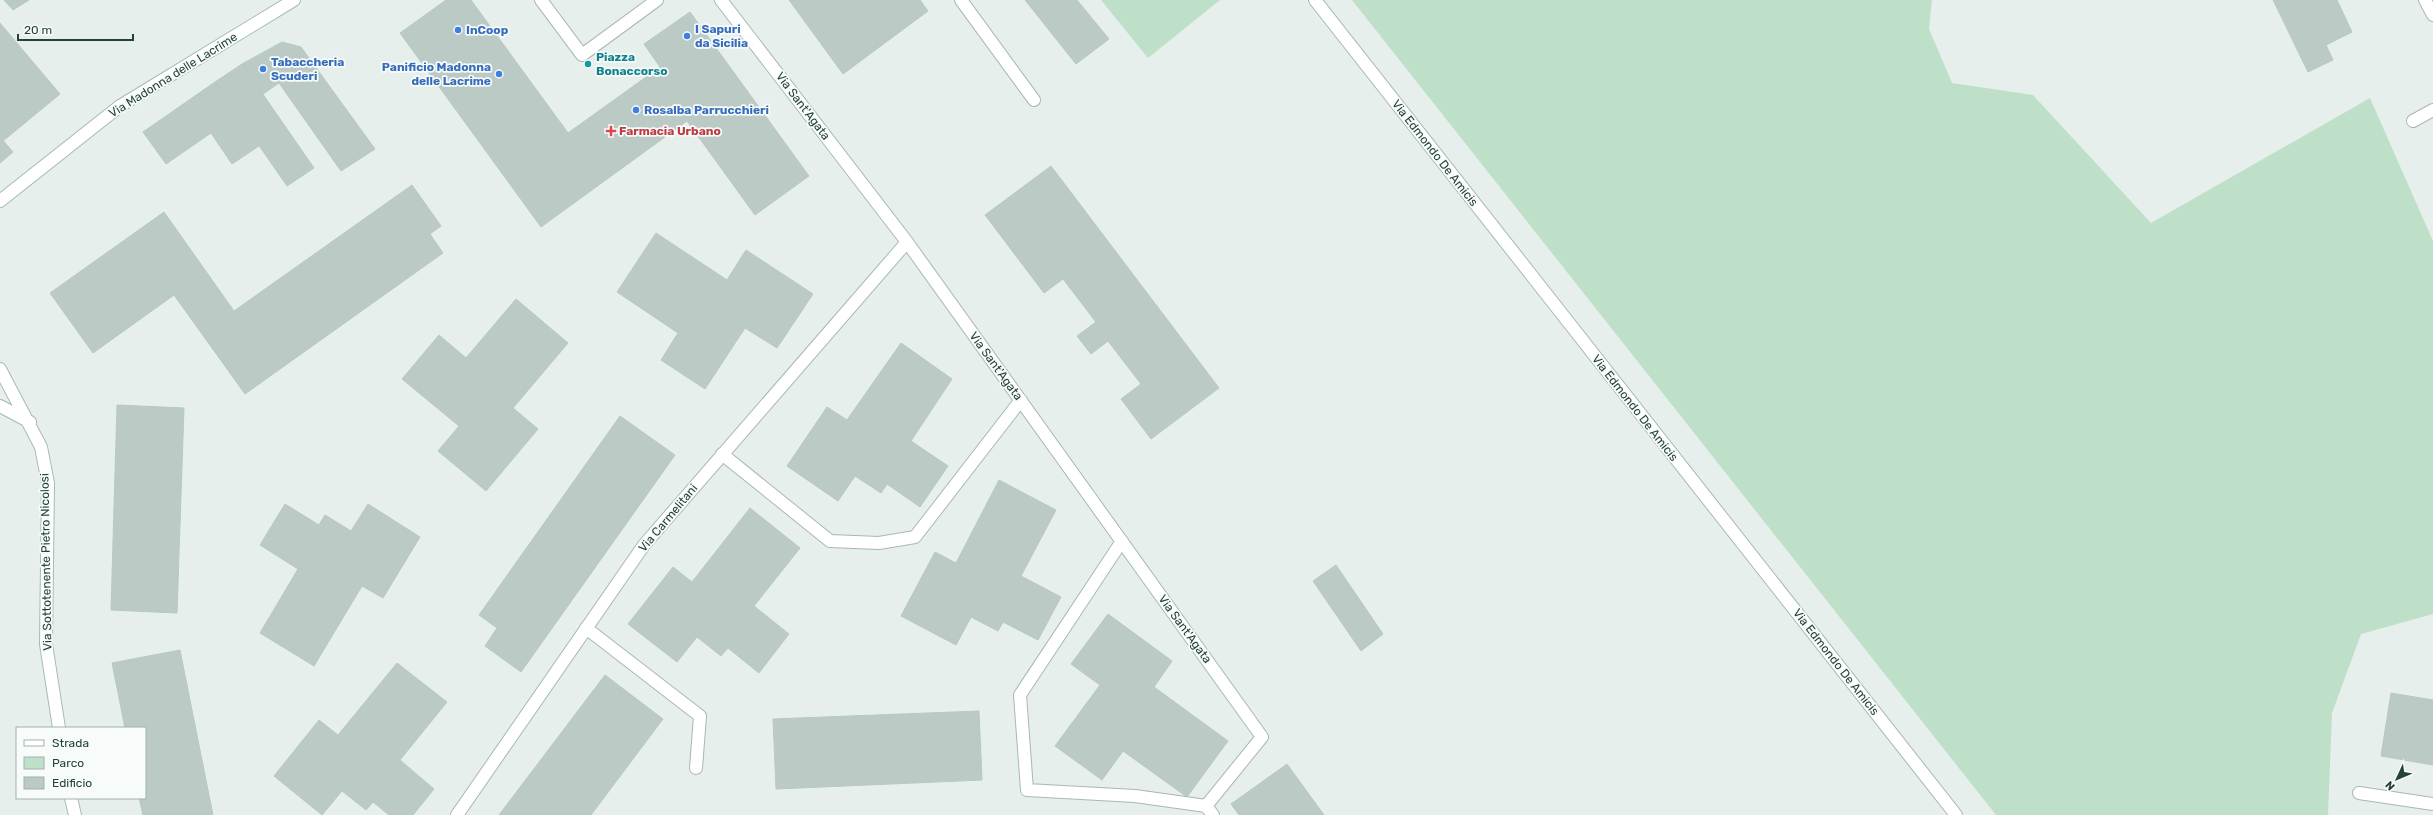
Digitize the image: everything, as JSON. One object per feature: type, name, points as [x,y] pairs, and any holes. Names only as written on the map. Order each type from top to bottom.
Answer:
[{"type":"street","name":"Via Madonna delle Lacrime","points":[[0,201],[120,106],[294,0]]},
{"type":"street","points":[[541,0],[582,55],[658,0]]},
{"type":"street","name":"Via Sant'Agata","points":[[722,0],[907,242],[1262,737],[1210,810]]},
{"type":"street","points":[[961,0],[1034,100]]},
{"type":"street","name":"Via Edmondo De Amicis","points":[[1315,0],[1956,815]]},
{"type":"street","points":[[2425,0],[2433,15]]},
{"type":"street","points":[[2413,120],[2433,110]]},
{"type":"street","name":"Via Carmelitani","points":[[457,815],[644,545],[907,242]]},
{"type":"street","name":"Via Sottotenente Pietro Nicolosi","points":[[0,369],[30,422],[41,447],[48,483],[46,644],[59,727]]},
{"type":"street","points":[[722,454],[830,541],[879,543],[915,537],[1021,400]]},
{"type":"street","points":[[0,406],[30,422]]},
{"type":"street","points":[[1122,541],[1020,695],[1027,790],[1135,796],[1210,810]]},
{"type":"street","points":[[586,628],[700,716],[696,768]]},
{"type":"street","points":[[2359,793],[2433,804]]},
{"type":"street","points":[[71,799],[75,815]]},
{"type":"green space","points":[[1101,0],[1220,0],[1148,58]]},
{"type":"green space","points":[[1352,0],[1932,0],[1929,29],[1952,83],[2033,95],[2151,223],[2370,98],[2433,241],[2433,614],[2361,634],[2332,713],[2328,815],[1996,815]]},
{"type":"building","points":[[4,0],[29,0],[13,10]]},
{"type":"building","points":[[446,0],[471,0],[568,133],[660,67],[644,44],[690,12],[809,176],[755,215],[687,121],[541,227],[400,33]]},
{"type":"building","points":[[789,0],[920,0],[928,11],[843,74]]},
{"type":"building","points":[[1025,0],[1077,0],[1109,39],[1076,64]]},
{"type":"building","points":[[2273,0],[2337,0],[2352,32],[2326,45],[2333,60],[2308,72]]},
{"type":"building","points":[[0,23],[60,94],[3,141],[0,137]]},
{"type":"building","points":[[282,42],[301,47],[375,149],[341,171],[279,83],[263,94],[242,64]]},
{"type":"building","points":[[242,64],[314,168],[287,186],[215,82]]},
{"type":"building","points":[[215,82],[259,146],[232,164],[211,133],[166,164],[143,132]]},
{"type":"building","points":[[0,137],[13,152],[0,163]]},
{"type":"building","points":[[1051,166],[1219,388],[1151,439],[1121,399],[1141,384],[1108,341],[1091,354],[1077,336],[1096,322],[1063,279],[1044,293],[985,215]]},
{"type":"building","points":[[412,185],[441,226],[430,234],[443,253],[245,394],[174,295],[93,353],[50,293],[164,212],[234,311]]},
{"type":"building","points":[[656,233],[727,280],[746,250],[813,294],[777,348],[745,328],[705,389],[661,360],[678,333],[617,292]]},
{"type":"building","points":[[516,299],[568,343],[513,408],[538,429],[486,491],[438,451],[459,426],[402,379],[439,335],[466,358]]},
{"type":"building","points":[[901,343],[952,379],[911,441],[948,466],[920,507],[887,484],[881,493],[855,476],[838,501],[787,466],[827,407],[847,420]]},
{"type":"building","points":[[117,405],[184,408],[177,613],[111,610]]},
{"type":"building","points":[[620,416],[675,455],[521,672],[485,646],[497,628],[479,615]]},
{"type":"building","points":[[999,480],[1056,510],[1021,576],[1061,597],[1038,640],[1003,622],[998,631],[971,617],[956,645],[901,616],[935,552],[956,563]]},
{"type":"building","points":[[285,504],[319,525],[325,515],[351,531],[368,504],[420,537],[383,598],[362,586],[314,666],[260,633],[298,569],[260,545]]},
{"type":"building","points":[[750,508],[800,548],[754,606],[789,634],[759,673],[728,648],[721,656],[697,637],[677,662],[628,624],[673,567],[692,582]]},
{"type":"building","points":[[1336,565],[1383,634],[1361,651],[1313,581]]},
{"type":"building","points":[[1108,614],[1172,661],[1154,687],[1228,741],[1187,797],[1123,751],[1102,780],[1055,746],[1100,685],[1071,664]]},
{"type":"building","points":[[180,650],[213,815],[143,815],[139,799],[146,799],[146,727],[125,727],[112,663]]},
{"type":"building","points":[[397,663],[447,702],[400,760],[434,789],[413,815],[389,815],[373,802],[366,810],[342,791],[322,815],[274,776],[319,720],[338,735]]},
{"type":"building","points":[[605,675],[663,719],[591,815],[499,815]]},
{"type":"building","points":[[2391,693],[2433,700],[2433,765],[2381,756]]},
{"type":"building","points":[[979,711],[982,780],[776,789],[773,719]]},
{"type":"building","points":[[1287,764],[1324,815],[1239,815],[1231,804]]},
{"type":"place","name":"InCoop","points":[[458,30]]},
{"type":"place","name":"I Sapuri da Sicilia","points":[[687,36]]},
{"type":"place","name":"Piazza Bonaccorso","points":[[588,64]]},
{"type":"place","name":"Tabaccheria Scuderi","points":[[263,69]]},
{"type":"place","name":"Panificio Madonna delle Lacrime","points":[[499,74]]},
{"type":"place","name":"Rosalba Parrucchieri","points":[[636,110]]},
{"type":"place","name":"Farmacia Urbano","points":[[611,131]]}]
